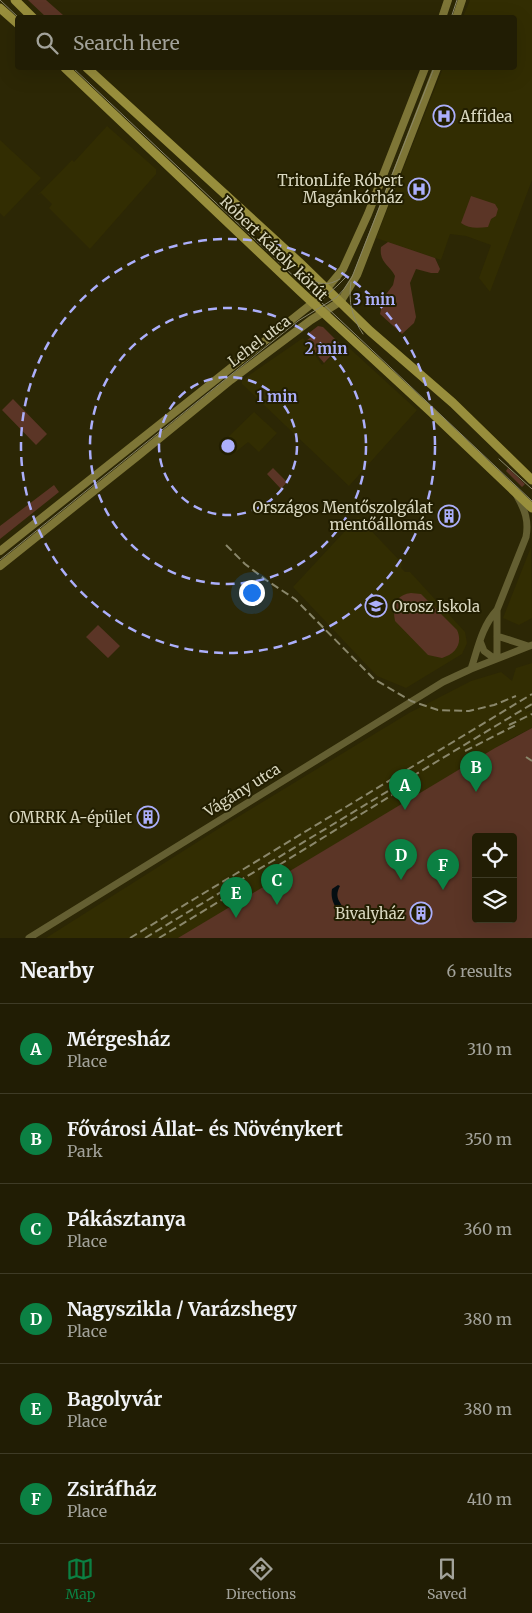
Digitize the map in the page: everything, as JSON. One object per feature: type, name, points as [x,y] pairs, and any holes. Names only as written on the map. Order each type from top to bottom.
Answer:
[{"type":"main road","points":[[14,0],[31,15]]},
{"type":"main road","points":[[443,15],[448,0]]},
{"type":"main road","points":[[457,15],[462,0]]},
{"type":"main road","points":[[0,8],[15,21]]},
{"type":"main road","name":"Róbert Károly körút","points":[[67,70],[312,303],[532,508]]},
{"type":"main road","name":"Róbert Károly körút","points":[[89,70],[328,288],[370,330],[453,403],[527,472],[532,480]]},
{"type":"main road","name":"Lehel utca","points":[[0,551],[312,303],[328,288],[343,269],[368,214],[424,70]]},
{"type":"main road","name":"Lehel utca","points":[[0,566],[231,380],[340,301],[358,275],[436,70]]},
{"type":"street","points":[[472,669],[480,641],[490,617],[497,610],[529,536],[525,511],[512,489]]},
{"type":"street","points":[[496,659],[497,610]]},
{"type":"street","name":"Vágány utca","points":[[497,636],[530,646]]},
{"type":"street","points":[[480,641],[484,651],[496,659]]},
{"type":"street","name":"Vágány utca","points":[[29,938],[443,682],[530,646]]},
{"type":"shaded area","points":[[28,0],[46,0],[63,15],[44,15]]},
{"type":"shaded area","points":[[470,0],[532,0],[532,180],[490,292],[479,278],[491,245],[466,236],[450,234],[441,260],[376,238],[442,70],[517,70],[517,15],[464,15]]},
{"type":"shaded area","points":[[107,126],[156,169],[156,174],[90,249],[49,208],[52,204],[41,193],[37,196],[72,160],[74,162]]},
{"type":"shaded area","points":[[0,140],[41,178],[4,217],[0,213]]},
{"type":"shaded area","points":[[471,196],[495,204],[498,209],[496,216],[491,219],[488,227],[470,227],[461,223]]},
{"type":"shaded area","points":[[388,242],[435,258],[440,269],[438,273],[431,273],[416,269],[410,283],[416,317],[414,323],[402,334],[380,314],[384,297],[393,285],[395,276],[382,257],[381,247]]},
{"type":"shaded area","points":[[318,326],[323,327],[341,345],[324,363],[306,341],[311,337],[309,333]]},
{"type":"shaded area","points":[[303,338],[322,365],[346,345],[417,410],[349,486],[242,384],[242,381],[248,376]]},
{"type":"shaded area","points":[[13,399],[47,434],[36,445],[2,410]]},
{"type":"shaded area","points":[[254,412],[277,433],[259,452],[248,442],[236,452],[225,440]]},
{"type":"shaded area","points":[[273,468],[287,482],[281,489],[267,474]]},
{"type":"shaded area","points":[[508,468],[525,484],[522,487],[506,471]]},
{"type":"shaded area","points":[[54,485],[59,492],[0,539],[0,526]]},
{"type":"shaded area","name":"Orosz Iskola","points":[[358,517],[402,563],[401,568],[405,572],[410,572],[465,632],[467,643],[462,654],[406,688],[377,676],[293,587]]},
{"type":"shaded area","points":[[531,547],[532,618],[519,625],[503,618]]},
{"type":"shaded area","points":[[411,593],[421,594],[457,630],[459,644],[451,654],[442,658],[428,655],[395,621],[394,611],[396,602],[401,596]]},
{"type":"shaded area","points":[[98,625],[120,646],[108,658],[86,637]]},
{"type":"shaded area","points":[[532,663],[532,707],[525,712],[532,710],[532,728],[179,938],[46,938],[218,829],[409,713],[471,681],[501,672],[512,681],[516,668]]},
{"type":"shaded area","points":[[532,728],[532,938],[178,938],[495,748]]},
{"type":"shaded area","points":[[338,885],[340,886],[337,894],[346,914],[339,911],[333,901],[332,889]]},
{"type":"tram line","points":[[0,0],[16,15]]},
{"type":"tram line","points":[[452,15],[457,0]]},
{"type":"tram line","points":[[75,70],[532,501]]},
{"type":"tram line","points":[[0,560],[298,321],[337,297],[352,277],[433,70]]},
{"type":"tram line","points":[[320,301],[346,277]]},
{"type":"tram line","points":[[308,278],[324,284],[340,279]]},
{"type":"tram line","points":[[351,282],[350,296],[352,309],[356,322],[363,334]]},
{"type":"tram line","points":[[499,459],[532,489]]},
{"type":"railway","points":[[226,545],[245,564],[295,599],[374,679],[411,701],[438,710],[469,711],[494,705],[516,696]]},
{"type":"railway","points":[[130,938],[532,694]]},
{"type":"railway","points":[[145,938],[532,704]]},
{"type":"railway","points":[[509,725],[532,714]]},
{"type":"railway","points":[[465,751],[516,725]]},
{"type":"railway","points":[[526,757],[532,761]]},
{"type":"railway","points":[[279,865],[392,795]]},
{"type":"railway","points":[[159,938],[228,896]]},
{"type":"place","name":"Affidea","points":[[444,116]]},
{"type":"place","name":"TritonLife Róbert Magánkórház","points":[[419,189]]},
{"type":"place","name":"Országos Mentőszolgálat mentőállomás","points":[[449,516]]},
{"type":"place","name":"Orosz Iskola","points":[[376,606]]},
{"type":"place","name":"Fővárosi Állat- és Növénykert","points":[[476,792]]},
{"type":"place","name":"Mérgesház","points":[[405,810]]},
{"type":"place","name":"OMRRK A-épület","points":[[148,817]]},
{"type":"place","name":"Nagyszikla / Varázshegy","points":[[401,880]]},
{"type":"place","name":"Zsiráfház","points":[[443,890]]},
{"type":"place","name":"Pákásztanya","points":[[277,905]]},
{"type":"place","name":"Bivalyház","points":[[421,913]]},
{"type":"place","name":"Bagolyvár","points":[[236,918]]}]
